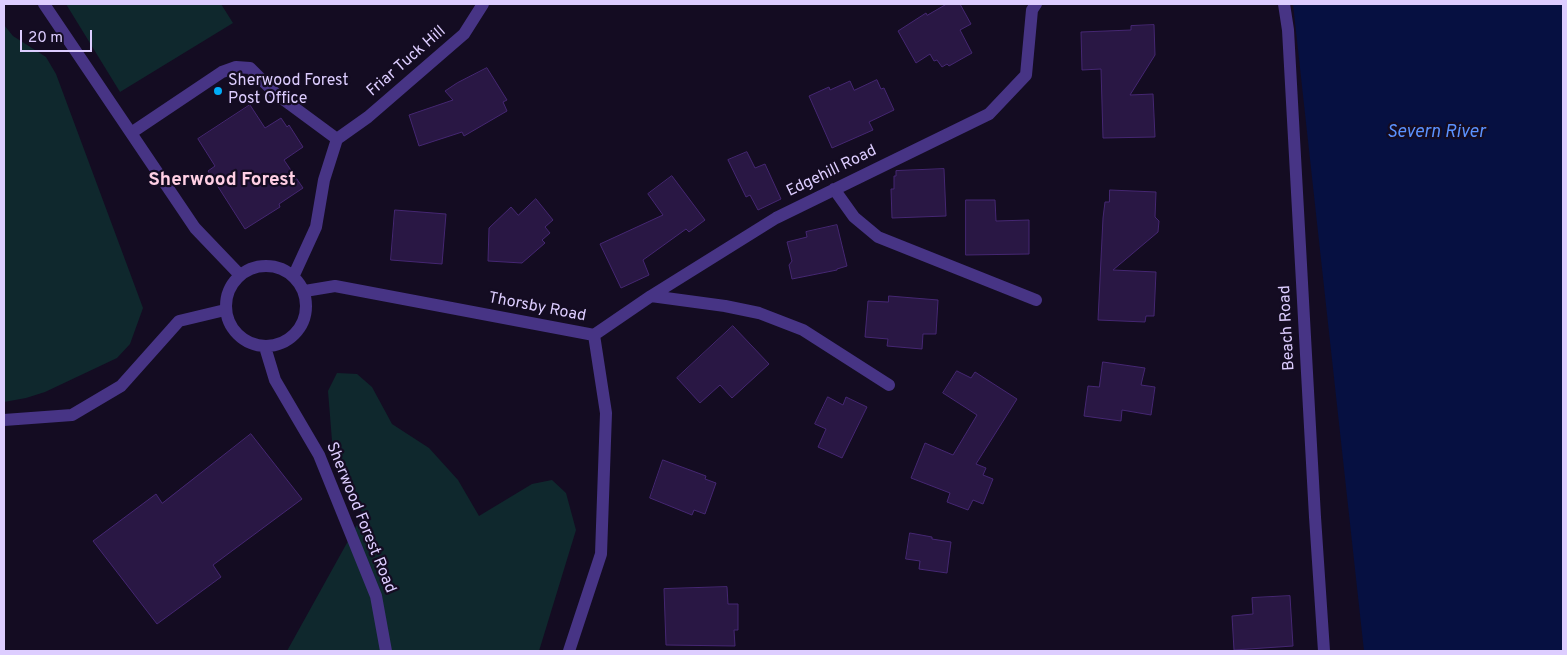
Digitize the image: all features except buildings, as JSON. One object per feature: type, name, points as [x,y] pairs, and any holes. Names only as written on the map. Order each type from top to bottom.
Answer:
[{"type":"street","points":[[44,4],[194,228],[239,274]]},
{"type":"street","name":"Friar Tuck Hill","points":[[337,139],[368,117],[464,34],[483,4]]},
{"type":"street","name":"Beach Road","points":[[1284,4],[1288,40],[1314,508],[1324,651]]},
{"type":"street","name":"Edgehill Road","points":[[594,335],[650,296],[776,218],[989,114],[1026,75],[1034,7]]},
{"type":"street","points":[[131,133],[222,72],[236,67],[250,68],[276,94],[337,139],[324,180],[316,227],[294,275]]},
{"type":"street","points":[[834,189],[854,218],[878,238],[1036,300]]},
{"type":"street","points":[[257,265],[276,266],[294,275],[304,291],[307,311],[300,329],[285,342],[265,347],[246,342],[232,328],[225,310],[228,290],[239,274],[257,265]]},
{"type":"street","name":"Thorsby Road","points":[[304,291],[335,286],[594,335],[606,413],[601,554],[568,651]]},
{"type":"street","points":[[650,296],[725,306],[759,314],[802,330],[889,385]]},
{"type":"street","points":[[4,420],[72,414],[120,386],[179,321],[225,310]]},
{"type":"street","name":"Sherwood Forest Road","points":[[265,347],[274,380],[319,455],[376,596],[386,651]]},
{"type":"green space","points":[[66,4],[221,4],[233,23],[120,92]]},
{"type":"green space","name":"Sherwood Forest","points":[[4,25],[13,36],[46,57],[56,74],[143,308],[130,344],[117,358],[45,392],[4,402]]},
{"type":"green space","points":[[337,373],[357,374],[372,387],[392,424],[429,448],[458,480],[479,516],[532,484],[552,480],[566,493],[576,530],[539,651],[287,651],[363,514],[333,453],[328,391]]},
{"type":"water","name":"Severn River","points":[[1293,4],[1563,4],[1563,651],[1364,651]]},
{"type":"place","name":"Sherwood Forest Post Office","points":[[218,91]]},
{"type":"district","name":"Sherwood Forest","points":[[222,181]]}]
